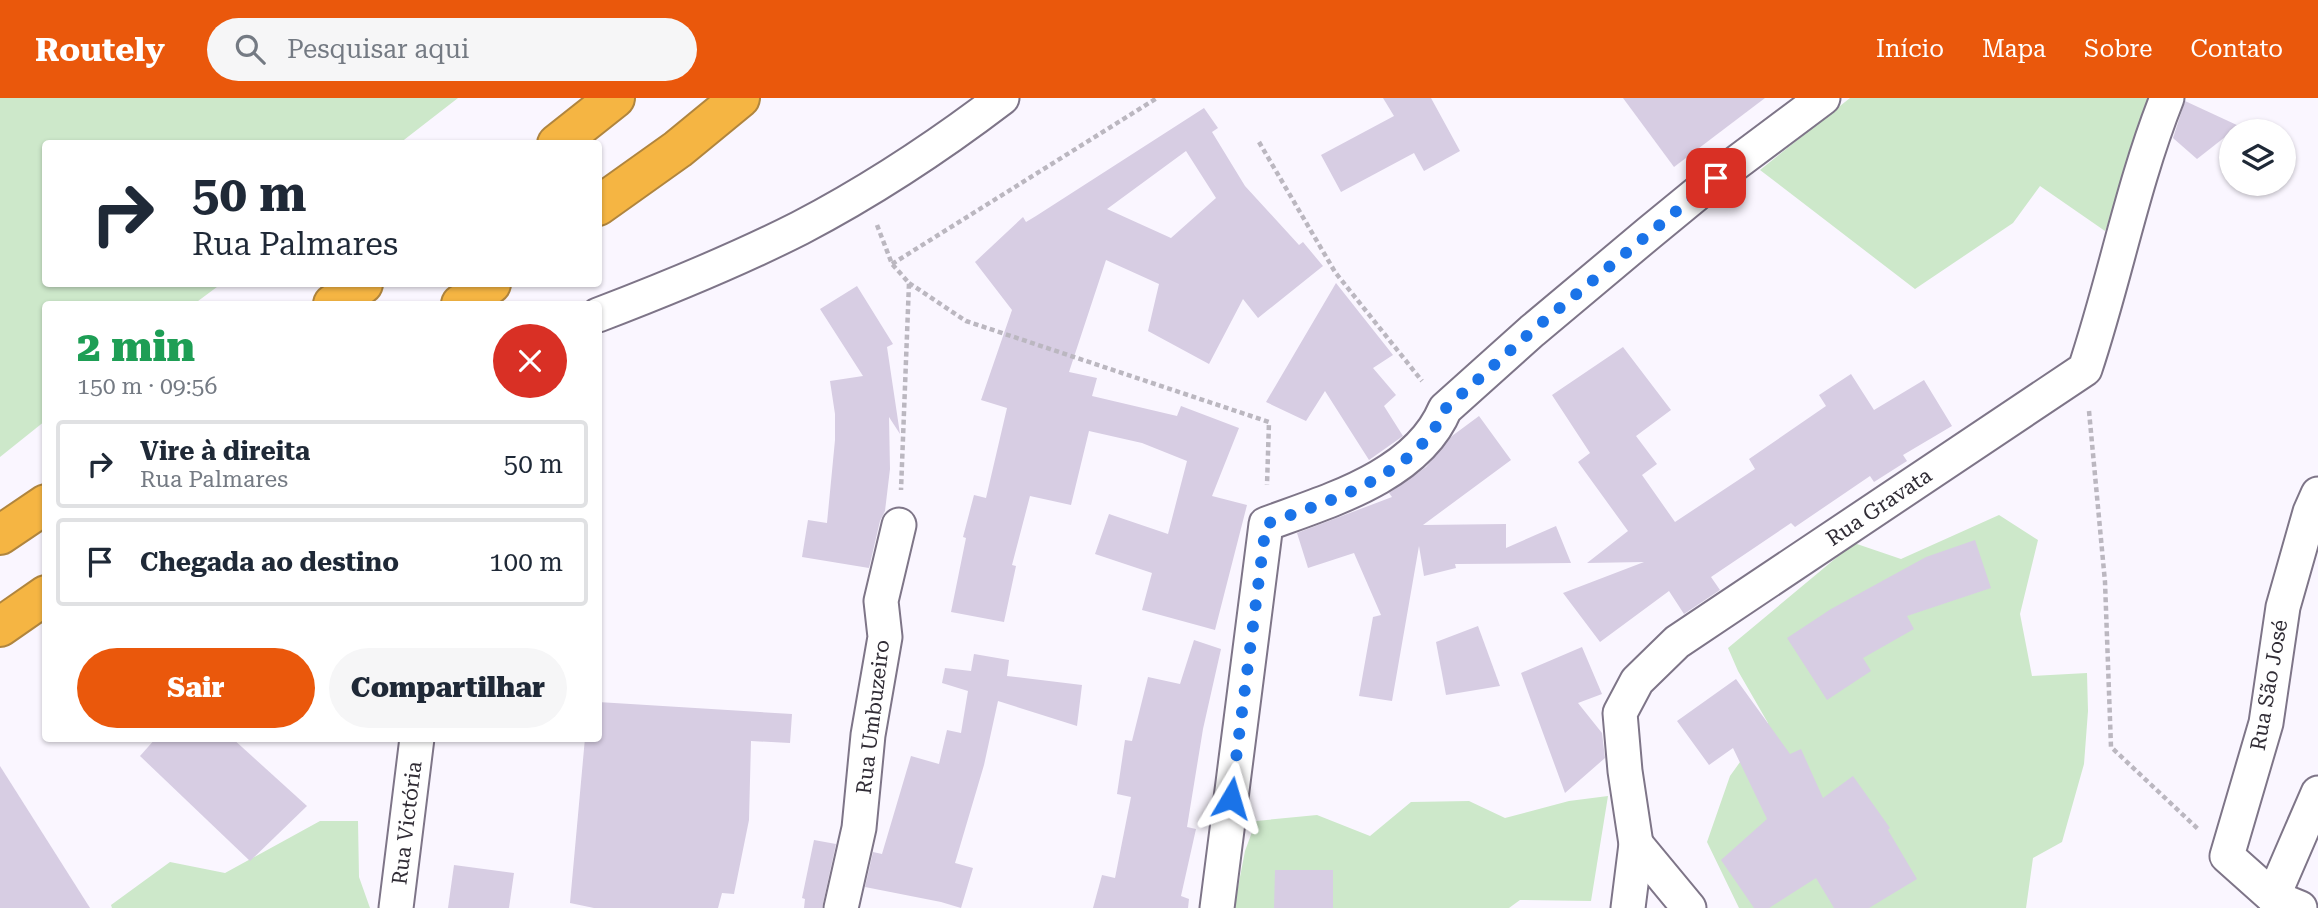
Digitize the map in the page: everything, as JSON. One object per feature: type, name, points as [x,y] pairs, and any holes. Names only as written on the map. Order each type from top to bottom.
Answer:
[{"type":"highway","points":[[562,140],[615,98]]},
{"type":"highway","points":[[602,203],[678,149],[740,98]]},
{"type":"highway","points":[[338,301],[358,287]]},
{"type":"highway","points":[[466,301],[486,287]]},
{"type":"highway","points":[[0,535],[42,507]]},
{"type":"highway","points":[[0,627],[42,598]]},
{"type":"street","points":[[602,313],[799,229],[864,192],[967,125],[1002,98]]},
{"type":"street","points":[[1217,908],[1266,524],[1353,492],[1414,452],[1437,427],[1445,409],[1532,331],[1716,178],[1823,98]]},
{"type":"street","points":[[2085,369],[2101,322],[2136,187],[2166,98]]},
{"type":"street","name":"Rua Gravata","points":[[1628,908],[1636,844],[1620,713],[1637,681],[1677,642],[2085,369]]},
{"type":"street","name":"Rua São José","points":[[2227,856],[2266,723],[2283,607],[2310,512],[2318,494]]},
{"type":"street","name":"Rua Umbuzeiro","points":[[841,908],[859,828],[868,735],[885,637],[881,601],[899,525]]},
{"type":"street","name":"Rua Victória","points":[[396,908],[417,742]]},
{"type":"street","points":[[2227,856],[2287,902],[2318,793]]},
{"type":"street","points":[[1636,844],[1689,908]]},
{"type":"path","points":[[892,264],[1157,98]]},
{"type":"path","points":[[1259,142],[1335,272],[1445,409]]},
{"type":"path","points":[[864,192],[892,264],[909,283],[966,321],[1269,422],[1266,524]]},
{"type":"path","points":[[899,525],[909,283]]},
{"type":"path","points":[[2085,369],[2105,582],[2111,747],[2227,856]]},
{"type":"green space","points":[[0,98],[458,98],[404,140],[42,140],[42,287],[217,287],[198,301],[42,301],[42,423],[0,457]]},
{"type":"green space","points":[[1850,98],[2149,98],[2134,160],[2105,231],[2040,186],[2013,223],[1915,289],[1760,170]]},
{"type":"green space","points":[[1999,515],[2038,540],[2020,614],[2032,676],[2087,673],[2088,711],[2084,764],[2062,842],[2033,858],[2026,908],[1739,908],[1707,842],[1730,776],[1768,723],[1728,648],[1854,543],[1901,559]]},
{"type":"green space","points":[[1608,796],[1591,901],[1520,900],[1509,908],[1234,908],[1245,851],[1256,821],[1317,815],[1370,836],[1411,802],[1469,801],[1505,818],[1569,801]]},
{"type":"green space","points":[[320,821],[358,821],[359,877],[370,908],[112,908],[111,905],[170,862],[225,873]]},
{"type":"building","points":[[1383,98],[1431,98],[1460,151],[1424,171],[1414,153],[1341,192],[1321,155],[1394,116]]},
{"type":"building","points":[[1623,98],[1765,98],[1674,167]]},
{"type":"building","points":[[2185,101],[2224,119],[2219,119],[2219,142],[2197,159],[2173,138]]},
{"type":"building","points":[[1204,108],[1218,128],[1212,132],[1245,186],[1299,245],[1303,242],[1323,266],[1258,318],[1243,299],[1209,364],[1148,331],[1159,284],[1106,260],[1069,372],[1097,378],[1092,396],[1177,416],[1181,406],[1239,428],[1212,496],[1247,505],[1215,630],[1142,610],[1152,573],[1095,554],[1109,514],[1168,534],[1187,461],[1142,443],[1089,431],[1071,505],[1030,496],[1012,565],[1016,566],[1004,622],[951,612],[966,538],[963,537],[974,495],[986,498],[1007,408],[981,400],[1012,310],[975,262],[1023,217],[1026,222]],"holes":[[[1186,151],[1216,198],[1171,238],[1107,209]]]},
{"type":"building","points":[[1336,283],[1393,355],[1373,368],[1396,395],[1384,406],[1403,436],[1369,460],[1325,391],[1306,421],[1266,402]]},
{"type":"building","points":[[857,286],[893,344],[887,347],[900,434],[889,417],[890,469],[885,511],[880,521],[869,568],[802,557],[808,520],[827,523],[835,440],[835,414],[830,381],[863,376],[820,309]]},
{"type":"building","points":[[1623,347],[1671,410],[1636,436],[1657,464],[1642,475],[1675,522],[1755,469],[1749,459],[1826,406],[1819,395],[1851,374],[1874,410],[1924,380],[1952,426],[1903,455],[1907,461],[1874,482],[1870,476],[1795,527],[1791,523],[1711,577],[1720,590],[1684,614],[1669,591],[1600,642],[1563,593],[1644,562],[1587,563],[1628,531],[1578,462],[1590,453],[1552,395]]},
{"type":"building","points":[[1479,416],[1511,460],[1423,525],[1506,524],[1506,548],[1556,526],[1571,563],[1455,564],[1456,568],[1424,576],[1419,546],[1392,701],[1359,696],[1373,617],[1381,615],[1354,553],[1308,568],[1297,533],[1392,497],[1389,493],[1426,467],[1452,436]]},
{"type":"building","points":[[1975,540],[1991,588],[1907,616],[1914,629],[1863,658],[1871,671],[1827,700],[1787,638],[1831,609],[1926,557]]},
{"type":"building","points":[[1478,626],[1500,686],[1446,695],[1436,642]]},
{"type":"building","points":[[1194,640],[1221,649],[1203,729],[1187,827],[1196,829],[1181,896],[1189,899],[1188,908],[1093,908],[1102,875],[1115,878],[1131,797],[1117,794],[1125,740],[1132,741],[1148,677],[1180,684]]},
{"type":"building","points":[[1582,647],[1602,694],[1578,703],[1602,733],[1605,758],[1565,793],[1521,673]]},
{"type":"building","points":[[974,654],[1009,660],[1007,676],[1082,685],[1077,726],[998,701],[984,765],[955,863],[973,868],[961,908],[865,887],[873,852],[882,854],[911,756],[939,764],[947,730],[961,733],[968,691],[942,683],[945,668],[971,671]]},
{"type":"building","points":[[1736,679],[1790,754],[1801,749],[1823,798],[1853,776],[1890,828],[1888,830],[1917,879],[1869,908],[1834,908],[1816,878],[1769,908],[1754,908],[1721,860],[1767,819],[1733,748],[1709,765],[1677,721]]},
{"type":"building","points":[[602,702],[792,714],[790,743],[751,741],[749,820],[734,894],[722,893],[718,908],[594,908],[570,903],[585,742],[602,742]]},
{"type":"building","points":[[152,742],[236,742],[307,806],[250,861],[140,756]]},
{"type":"building","points":[[0,766],[90,908],[0,908]]},
{"type":"building","points":[[814,840],[836,844],[822,908],[804,908],[805,899],[802,898]]},
{"type":"building","points":[[454,865],[514,873],[509,908],[448,908]]},
{"type":"building","points":[[1275,870],[1333,870],[1333,908],[1274,908]]},
{"type":"route","points":[[1231,798],[1266,524],[1353,492],[1414,452],[1437,427],[1445,409],[1532,331],[1716,178]]}]
